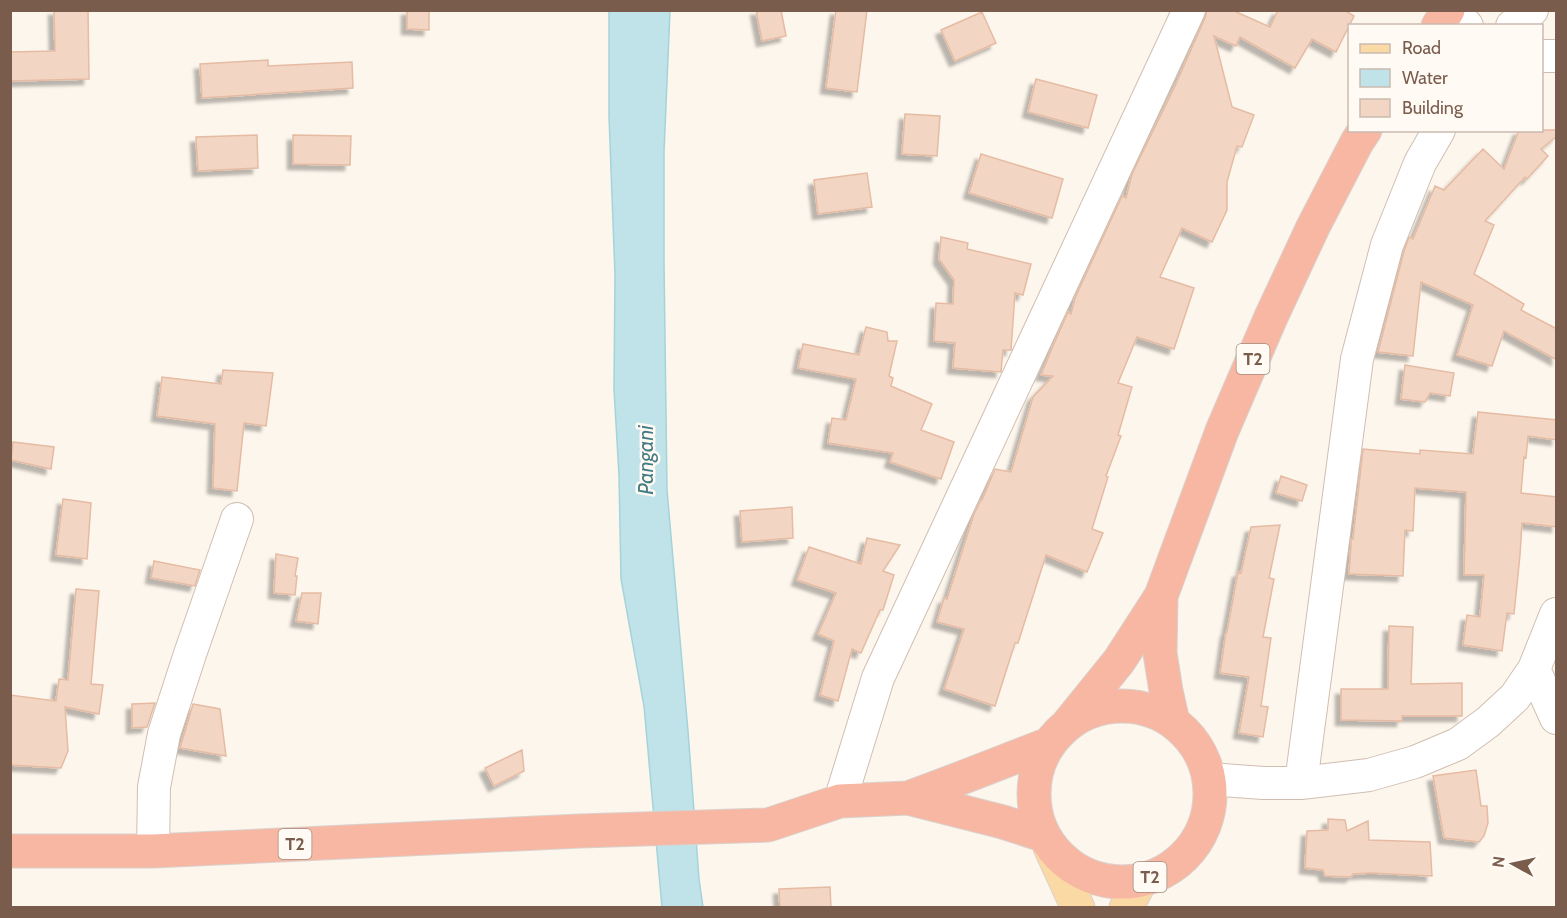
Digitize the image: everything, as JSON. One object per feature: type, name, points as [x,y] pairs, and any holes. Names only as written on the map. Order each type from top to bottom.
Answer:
[{"type":"highway","points":[[1440,24],[1450,10]]},
{"type":"highway","name":"T2","points":[[908,798],[991,766],[1059,734],[1093,711],[1120,706],[1148,710],[1173,722],[1197,747],[1209,778],[1209,813],[1195,844],[1172,868],[1133,895],[1075,870],[1047,841],[1035,812],[1034,789],[1039,765],[1059,734],[1119,661],[1161,596],[1222,431],[1271,317],[1313,227],[1364,132]]},
{"type":"highway","name":"T2","points":[[1161,596],[1160,653],[1173,722]]},
{"type":"highway","name":"T2","points":[[10,851],[153,851],[580,831],[768,825],[840,801],[908,798],[1003,822],[1047,841]]},
{"type":"main road","points":[[1047,841],[1078,908]]},
{"type":"street","points":[[840,801],[878,678],[1189,10]]},
{"type":"street","points":[[1450,10],[1465,24]]},
{"type":"street","points":[[1514,24],[1532,10]]},
{"type":"street","points":[[1301,783],[1357,359],[1387,245],[1420,163],[1437,132]]},
{"type":"street","points":[[153,851],[154,787],[164,734],[237,519]]},
{"type":"street","points":[[1209,778],[1263,783],[1301,783],[1370,775],[1414,762],[1458,744],[1488,722],[1515,697],[1534,669],[1557,614]]},
{"type":"street","points":[[1534,669],[1557,718]]},
{"type":"water","name":"Pangani","points":[[609,11],[670,11],[664,152],[667,490],[703,907],[662,907],[644,706],[621,579],[619,475],[614,389],[615,275],[609,116]]},
{"type":"building","points":[[54,10],[88,10],[89,79],[10,81],[10,52],[55,51]]},
{"type":"building","points":[[407,10],[429,10],[429,30],[407,29]]},
{"type":"building","points":[[756,10],[781,10],[786,36],[762,41]]},
{"type":"building","points":[[836,10],[867,10],[857,92],[826,88]]},
{"type":"building","points":[[1207,10],[1232,10],[1270,27],[1278,10],[1344,10],[1354,16],[1336,52],[1312,39],[1295,68],[1240,37],[1236,46],[1214,36],[1232,107],[1254,115],[1242,147],[1237,146],[1227,182],[1227,210],[1212,242],[1182,228],[1160,277],[1194,288],[1174,349],[1137,337],[1118,383],[1132,387],[1118,435],[1121,436],[1106,476],[1108,477],[1092,529],[1103,533],[1087,572],[1046,555],[995,706],[944,689],[964,629],[937,622],[944,598],[947,599],[974,514],[995,469],[1011,472],[1033,397],[1053,376],[1041,375],[1053,346],[1068,312],[1071,314],[1075,298],[1122,196],[1126,198],[1132,174]]},
{"type":"building","points":[[982,12],[996,43],[955,61],[941,30]]},
{"type":"building","points":[[268,60],[268,66],[352,62],[353,88],[202,98],[200,64]]},
{"type":"building","points":[[1036,79],[1097,95],[1088,128],[1028,112]]},
{"type":"building","points":[[905,114],[940,116],[937,156],[902,154]]},
{"type":"building","points":[[1557,130],[1557,136],[1541,149],[1548,156],[1527,179],[1525,177],[1485,221],[1494,225],[1474,274],[1524,304],[1521,310],[1557,329],[1557,360],[1504,331],[1492,366],[1457,355],[1473,305],[1421,282],[1413,356],[1378,352],[1404,251],[1409,237],[1413,239],[1435,186],[1444,190],[1483,149],[1504,169],[1518,132]]},
{"type":"building","points":[[257,135],[258,168],[198,171],[196,137]]},
{"type":"building","points":[[293,135],[351,136],[350,165],[293,164]]},
{"type":"building","points":[[981,154],[1063,179],[1052,218],[969,193]]},
{"type":"building","points":[[867,173],[872,207],[818,214],[814,180]]},
{"type":"building","points":[[941,237],[968,243],[967,249],[1031,264],[1023,295],[1015,293],[1011,350],[1003,350],[1001,372],[953,368],[955,343],[934,341],[936,303],[953,304],[954,280],[939,259]]},
{"type":"building","points":[[866,327],[887,332],[888,341],[897,341],[889,376],[893,378],[891,386],[932,404],[921,430],[954,442],[941,479],[890,462],[893,453],[828,443],[832,418],[846,420],[856,379],[798,368],[803,344],[859,355]]},
{"type":"building","points":[[1405,365],[1454,373],[1450,396],[1430,393],[1425,402],[1401,399]]},
{"type":"building","points":[[223,370],[273,373],[266,426],[244,423],[237,491],[213,488],[215,424],[157,416],[162,377],[221,384]]},
{"type":"building","points":[[1478,412],[1557,420],[1557,440],[1528,436],[1521,493],[1557,497],[1557,527],[1522,523],[1514,614],[1507,613],[1502,651],[1463,645],[1467,615],[1480,617],[1484,575],[1464,575],[1466,492],[1415,488],[1413,531],[1405,530],[1403,576],[1349,574],[1351,539],[1353,539],[1363,449],[1420,454],[1420,450],[1473,454]]},
{"type":"building","points":[[13,442],[54,447],[51,469],[11,460]]},
{"type":"building","points":[[1281,476],[1307,485],[1302,501],[1276,493]]},
{"type":"building","points":[[63,499],[91,503],[87,559],[56,555]]},
{"type":"building","points":[[792,507],[793,538],[742,542],[740,511]]},
{"type":"building","points":[[1280,525],[1269,578],[1274,579],[1263,637],[1271,638],[1261,706],[1268,707],[1263,737],[1239,733],[1249,677],[1220,673],[1238,572],[1241,573],[1251,527]]},
{"type":"building","points":[[867,538],[900,545],[883,571],[894,575],[883,610],[880,610],[861,653],[852,649],[838,701],[820,695],[834,641],[818,634],[836,593],[797,580],[809,547],[861,564]]},
{"type":"building","points":[[276,554],[298,558],[295,595],[274,593]]},
{"type":"building","points":[[154,561],[200,570],[195,586],[151,578]]},
{"type":"building","points":[[76,589],[99,591],[91,684],[103,685],[99,714],[65,707],[68,751],[61,768],[10,765],[10,695],[56,701],[59,679],[68,680]]},
{"type":"building","points":[[302,593],[321,593],[318,624],[296,621]]},
{"type":"building","points":[[1389,626],[1413,627],[1411,684],[1462,683],[1462,716],[1402,716],[1402,721],[1341,720],[1341,689],[1388,689]]},
{"type":"building","points":[[155,703],[147,727],[132,728],[132,704]]},
{"type":"building","points":[[193,704],[220,709],[226,756],[180,748]]},
{"type":"building","points":[[522,750],[524,771],[494,786],[485,768]]},
{"type":"building","points":[[1476,770],[1481,806],[1487,806],[1488,823],[1484,836],[1479,842],[1444,838],[1433,776]]},
{"type":"building","points":[[1328,819],[1345,820],[1347,831],[1368,821],[1369,840],[1430,842],[1432,876],[1371,873],[1353,874],[1351,877],[1325,876],[1323,870],[1305,868],[1307,831],[1328,830]]},
{"type":"building","points":[[830,887],[831,908],[780,908],[779,889]]}]
